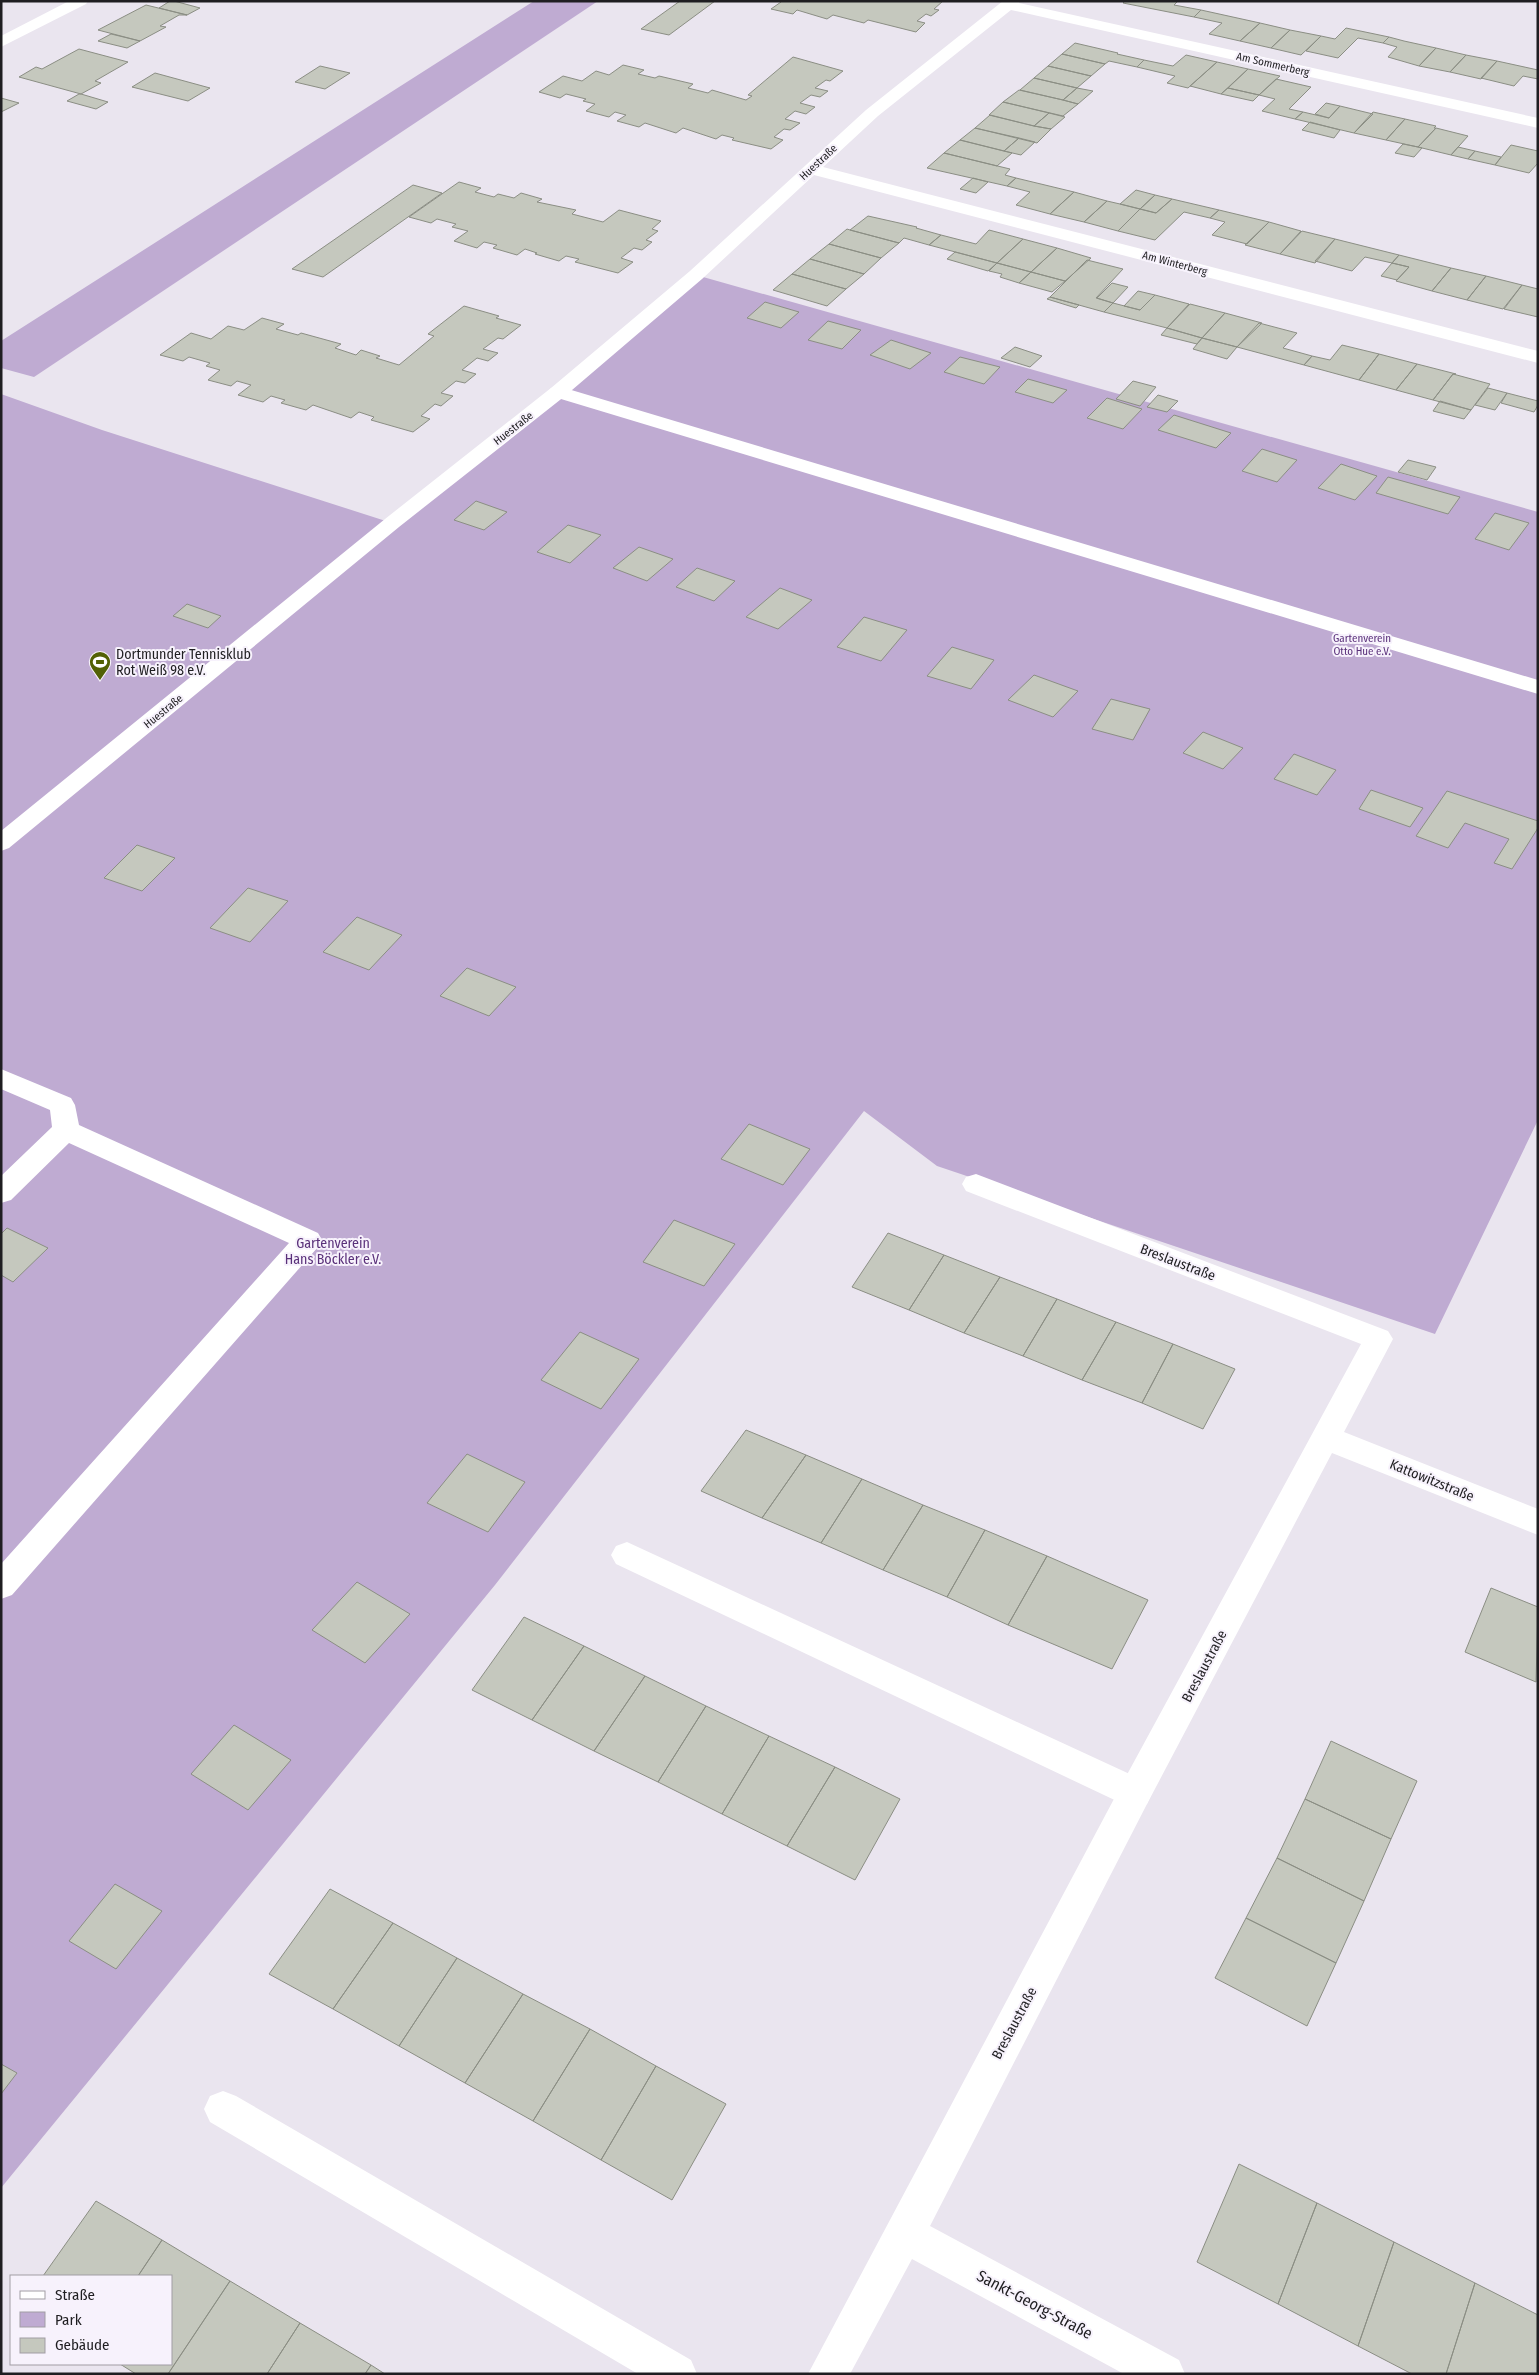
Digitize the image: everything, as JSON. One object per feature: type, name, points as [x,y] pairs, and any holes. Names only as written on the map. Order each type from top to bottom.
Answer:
[{"type":"street","points":[[1,42],[80,1]]},
{"type":"street","name":"Am Sommerberg","points":[[1011,3],[1538,123]]},
{"type":"street","name":"Huestraße","points":[[1,843],[385,529],[558,392],[696,275],[872,113],[1011,3]]},
{"type":"street","points":[[1,30],[17,34]]},
{"type":"street","name":"Am Winterberg","points":[[811,169],[1538,357]]},
{"type":"street","points":[[558,392],[1538,687]]},
{"type":"street","points":[[1,1078],[62,1105],[66,1130]]},
{"type":"street","points":[[1,1193],[66,1130]]},
{"type":"street","points":[[1,1586],[308,1240],[66,1130]]},
{"type":"street","name":"Breslaustraße","points":[[828,2374],[905,2234],[1135,1793],[1378,1339],[976,1184]]},
{"type":"street","name":"Kattowitzstraße","points":[[1326,1438],[1538,1522]]},
{"type":"street","points":[[626,1555],[1135,1793]]},
{"type":"street","points":[[224,2110],[677,2374]]},
{"type":"street","name":"Sankt-Georg-Straße","points":[[905,2234],[1165,2374]]},
{"type":"green space","points":[[534,1],[598,1],[34,377],[1,368],[1,341]]},
{"type":"green space","points":[[696,275],[1538,512],[1538,1120],[1435,1334],[937,1166],[864,1111],[495,1585],[1,2188],[1,394],[102,430],[392,523]]},
{"type":"building","points":[[170,1],[200,8],[187,15],[159,8]]},
{"type":"building","points":[[680,1],[715,1],[669,35],[641,29]]},
{"type":"building","points":[[778,1],[943,1],[934,9],[939,10],[931,16],[926,14],[917,21],[925,23],[916,32],[868,20],[864,23],[833,15],[827,19],[797,10],[793,14],[771,9],[781,2]]},
{"type":"building","points":[[1125,1],[1178,1],[1174,5],[1201,10],[1194,17],[1123,3]]},
{"type":"building","points":[[146,5],[187,15],[179,15],[160,26],[166,27],[140,41],[98,30]]},
{"type":"building","points":[[1201,10],[1260,23],[1240,41],[1209,34],[1222,23],[1194,17]]},
{"type":"building","points":[[1260,23],[1290,30],[1271,48],[1240,41]]},
{"type":"building","points":[[1346,28],[1389,37],[1383,43],[1358,38],[1338,58],[1306,51],[1321,36],[1335,39]]},
{"type":"building","points":[[1290,30],[1321,36],[1301,55],[1271,48]]},
{"type":"building","points":[[111,34],[140,41],[127,48],[98,41]]},
{"type":"building","points":[[1389,37],[1436,48],[1419,66],[1388,57],[1397,47],[1383,43]]},
{"type":"building","points":[[1075,43],[1144,60],[1137,67],[1109,61],[1105,64],[1062,54]]},
{"type":"building","points":[[1436,48],[1466,55],[1450,72],[1419,66]]},
{"type":"building","points":[[79,49],[128,62],[95,81],[101,83],[81,94],[19,77],[36,67],[42,69]]},
{"type":"building","points":[[1062,54],[1105,64],[1091,76],[1048,66]]},
{"type":"building","points":[[1186,55],[1217,62],[1188,88],[1167,83],[1175,76],[1137,67],[1144,60],[1173,66]]},
{"type":"building","points":[[1466,55],[1497,61],[1481,79],[1450,72]]},
{"type":"building","points":[[793,57],[843,71],[830,81],[826,80],[815,88],[828,91],[820,97],[811,95],[800,103],[815,107],[806,114],[795,111],[785,119],[800,123],[790,130],[784,129],[774,137],[783,140],[771,149],[732,140],[734,138],[722,135],[716,139],[683,128],[676,133],[645,123],[639,127],[617,121],[626,115],[615,112],[609,117],[586,111],[595,104],[583,101],[586,99],[566,94],[560,98],[539,92],[563,76],[582,81],[596,71],[609,75],[623,65],[644,70],[638,74],[655,78],[659,76],[693,84],[688,88],[708,93],[712,90],[746,100],[752,96],[748,95]]},
{"type":"building","points":[[1497,61],[1538,70],[1538,79],[1523,76],[1514,86],[1481,78]]},
{"type":"building","points":[[1217,62],[1248,69],[1221,94],[1190,86]]},
{"type":"building","points":[[320,66],[350,73],[325,89],[295,82]]},
{"type":"building","points":[[1048,66],[1091,76],[1077,88],[1034,78]]},
{"type":"building","points":[[1248,69],[1280,76],[1259,95],[1228,88]]},
{"type":"building","points":[[155,73],[210,88],[188,101],[132,87]]},
{"type":"building","points":[[1034,78],[1077,88],[1063,100],[1020,90]]},
{"type":"building","points":[[1276,79],[1311,87],[1289,109],[1303,112],[1295,119],[1262,111],[1275,99],[1259,95]]},
{"type":"building","points":[[1077,88],[1093,91],[1078,104],[1063,100]]},
{"type":"building","points":[[1228,88],[1259,95],[1253,101],[1221,94]]},
{"type":"building","points":[[1019,90],[1078,104],[1063,116],[1003,102]]},
{"type":"building","points":[[79,94],[108,102],[96,109],[67,101]]},
{"type":"building","points":[[1,98],[19,103],[1,112]]},
{"type":"building","points":[[1003,102],[1049,113],[1034,126],[989,115]]},
{"type":"building","points":[[1326,103],[1340,106],[1329,118],[1315,114]]},
{"type":"building","points":[[1340,106],[1373,114],[1354,133],[1295,119],[1303,112],[1329,118]]},
{"type":"building","points":[[1373,112],[1405,119],[1386,140],[1354,133]]},
{"type":"building","points":[[1049,113],[1065,117],[1051,129],[1034,126]]},
{"type":"building","points":[[990,115],[1051,129],[1037,143],[975,128]]},
{"type":"building","points":[[1405,119],[1436,126],[1434,128],[1436,128],[1418,147],[1386,140]]},
{"type":"building","points":[[1310,122],[1340,130],[1334,138],[1302,130]]},
{"type":"building","points":[[975,128],[1019,138],[1004,151],[960,140]]},
{"type":"building","points":[[1436,128],[1468,136],[1451,155],[1418,147]]},
{"type":"building","points":[[1019,138],[1035,142],[1021,155],[1004,151]]},
{"type":"building","points":[[960,140],[1012,153],[997,166],[944,153]]},
{"type":"building","points":[[1403,144],[1422,148],[1414,157],[1395,153]]},
{"type":"building","points":[[1511,145],[1538,151],[1538,163],[1529,173],[1495,165]]},
{"type":"building","points":[[1458,147],[1475,151],[1468,159],[1451,155]]},
{"type":"building","points":[[1475,151],[1501,157],[1495,165],[1468,159]]},
{"type":"building","points":[[944,153],[1010,169],[1005,175],[1016,178],[1007,186],[927,168]]},
{"type":"building","points":[[973,178],[988,182],[976,193],[960,189]]},
{"type":"building","points":[[1016,178],[1074,192],[1050,214],[1016,205],[1030,192],[1007,186]]},
{"type":"building","points":[[459,182],[481,188],[475,192],[494,197],[498,194],[514,198],[521,193],[542,199],[537,202],[576,210],[572,214],[603,222],[619,210],[661,221],[652,229],[658,231],[646,240],[652,242],[642,250],[634,248],[621,258],[633,262],[618,273],[575,262],[579,259],[566,256],[559,261],[525,249],[517,255],[493,248],[497,245],[484,242],[477,248],[454,241],[468,231],[452,227],[456,224],[437,219],[431,223],[409,217]]},
{"type":"building","points":[[413,185],[442,193],[323,277],[292,269]]},
{"type":"building","points":[[1136,190],[1155,195],[1140,209],[1120,204]]},
{"type":"building","points":[[1074,192],[1107,201],[1084,222],[1050,214]]},
{"type":"building","points":[[1155,195],[1172,199],[1156,213],[1140,209]]},
{"type":"building","points":[[1172,199],[1219,210],[1210,218],[1184,212],[1155,240],[1118,231],[1140,209],[1156,213]]},
{"type":"building","points":[[1107,201],[1140,209],[1118,231],[1084,222]]},
{"type":"building","points":[[1219,210],[1269,222],[1247,244],[1212,235],[1225,222],[1210,218]]},
{"type":"building","points":[[868,216],[917,227],[941,235],[929,245],[904,238],[899,243],[850,230]]},
{"type":"building","points":[[1269,222],[1301,231],[1280,254],[1245,245]]},
{"type":"building","points":[[847,229],[899,243],[881,258],[829,244]]},
{"type":"building","points":[[989,230],[1023,239],[997,263],[929,245],[941,235],[976,244]]},
{"type":"building","points":[[1302,231],[1335,239],[1315,263],[1280,254]]},
{"type":"building","points":[[1023,239],[1057,248],[1031,272],[997,263]]},
{"type":"building","points":[[1335,239],[1399,255],[1392,263],[1365,257],[1352,271],[1315,261]]},
{"type":"building","points":[[829,244],[881,258],[864,274],[810,259]]},
{"type":"building","points":[[1057,248],[1091,258],[1065,281],[1031,272]]},
{"type":"building","points":[[955,252],[997,263],[988,271],[947,259]]},
{"type":"building","points":[[1399,255],[1451,268],[1432,291],[1396,281],[1409,267],[1392,263]]},
{"type":"building","points":[[810,259],[864,274],[846,289],[792,274]]},
{"type":"building","points":[[1087,260],[1123,269],[1096,298],[1113,303],[1104,312],[1050,297]]},
{"type":"building","points":[[997,263],[1031,272],[1019,283],[1000,277],[1002,274],[989,271]]},
{"type":"building","points":[[1392,263],[1409,267],[1397,280],[1381,276]]},
{"type":"building","points":[[1451,268],[1486,276],[1467,300],[1432,291]]},
{"type":"building","points":[[1031,272],[1065,281],[1052,292],[1019,283]]},
{"type":"building","points":[[792,274],[846,289],[827,306],[773,290]]},
{"type":"building","points":[[1486,276],[1522,285],[1503,309],[1467,300]]},
{"type":"building","points":[[1112,283],[1128,287],[1113,303],[1097,298]]},
{"type":"building","points":[[1522,285],[1538,289],[1538,317],[1504,309]]},
{"type":"building","points":[[1138,291],[1155,295],[1140,310],[1124,306]]},
{"type":"building","points":[[1155,295],[1189,304],[1167,328],[1104,312],[1113,303],[1140,310]]},
{"type":"building","points":[[1050,297],[1079,305],[1076,308],[1047,299]]},
{"type":"building","points":[[765,302],[799,312],[781,328],[747,318]]},
{"type":"building","points":[[1190,304],[1225,313],[1202,338],[1167,328]]},
{"type":"building","points":[[464,306],[499,316],[496,318],[521,325],[503,339],[498,338],[483,349],[498,353],[488,361],[477,358],[462,370],[476,374],[465,383],[456,381],[441,393],[453,396],[441,406],[435,404],[421,416],[430,419],[413,432],[371,420],[374,417],[359,412],[351,418],[313,405],[306,410],[281,403],[285,400],[271,396],[263,402],[238,395],[251,385],[237,381],[231,386],[208,380],[220,370],[206,366],[210,363],[189,357],[183,361],[160,355],[191,333],[211,339],[228,326],[244,330],[262,318],[284,324],[276,329],[298,335],[301,333],[341,344],[335,348],[356,355],[361,350],[380,356],[376,358],[399,365],[434,336],[428,334]]},
{"type":"building","points":[[1225,313],[1262,323],[1237,347],[1202,338]]},
{"type":"building","points":[[828,321],[861,330],[842,349],[808,340]]},
{"type":"building","points":[[1259,323],[1297,333],[1283,348],[1312,356],[1304,365],[1237,347]]},
{"type":"building","points":[[1167,328],[1202,338],[1197,344],[1161,335]]},
{"type":"building","points":[[1202,338],[1237,347],[1227,359],[1193,349]]},
{"type":"building","points":[[891,340],[931,353],[910,369],[870,355]]},
{"type":"building","points":[[1342,345],[1379,354],[1359,380],[1304,365],[1312,356],[1330,360]]},
{"type":"building","points":[[1015,347],[1042,356],[1030,367],[1001,358]]},
{"type":"building","points":[[1379,354],[1417,364],[1396,390],[1359,380]]},
{"type":"building","points":[[960,357],[1000,367],[984,384],[944,372]]},
{"type":"building","points":[[1417,364],[1456,374],[1453,374],[1433,400],[1396,390]]},
{"type":"building","points":[[1453,374],[1490,384],[1471,410],[1433,400]]},
{"type":"building","points":[[1028,379],[1067,390],[1053,403],[1015,392]]},
{"type":"building","points":[[1133,381],[1156,387],[1140,406],[1116,399]]},
{"type":"building","points":[[1488,388],[1507,393],[1495,410],[1475,405]]},
{"type":"building","points":[[1507,393],[1538,401],[1538,405],[1534,412],[1501,403]]},
{"type":"building","points":[[1158,395],[1178,401],[1167,412],[1147,407]]},
{"type":"building","points":[[1107,398],[1142,409],[1123,429],[1087,418]]},
{"type":"building","points":[[1440,401],[1471,410],[1464,419],[1433,411]]},
{"type":"building","points":[[1174,415],[1231,433],[1216,448],[1158,430]]},
{"type":"building","points":[[1262,449],[1297,460],[1277,482],[1242,471]]},
{"type":"building","points":[[1408,460],[1436,467],[1427,480],[1398,472]]},
{"type":"building","points":[[1341,464],[1377,476],[1355,500],[1318,488]]},
{"type":"building","points":[[1388,477],[1460,497],[1448,514],[1376,493]]},
{"type":"building","points":[[476,501],[507,512],[484,530],[454,520]]},
{"type":"building","points":[[1495,513],[1529,523],[1509,550],[1475,539]]},
{"type":"building","points":[[568,525],[601,535],[570,563],[537,552]]},
{"type":"building","points":[[639,547],[673,559],[647,581],[613,568]]},
{"type":"building","points":[[697,568],[735,581],[714,601],[676,587]]},
{"type":"building","points":[[780,588],[812,600],[778,629],[746,617]]},
{"type":"building","points":[[187,604],[221,616],[208,628],[173,616]]},
{"type":"building","points":[[864,617],[907,630],[881,661],[837,647]]},
{"type":"building","points":[[952,647],[994,660],[971,689],[927,676]]},
{"type":"building","points":[[1034,675],[1078,691],[1053,717],[1008,700]]},
{"type":"building","points":[[1111,699],[1150,709],[1133,740],[1092,729]]},
{"type":"building","points":[[1203,732],[1243,748],[1223,769],[1183,753]]},
{"type":"building","points":[[1294,754],[1336,770],[1317,795],[1274,779]]},
{"type":"building","points":[[1371,790],[1423,808],[1410,827],[1359,809]]},
{"type":"building","points":[[1447,791],[1538,821],[1538,828],[1512,869],[1494,863],[1509,839],[1465,823],[1448,848],[1416,836]]},
{"type":"building","points":[[137,845],[175,858],[142,891],[104,878]]},
{"type":"building","points":[[248,888],[288,901],[250,942],[210,928]]},
{"type":"building","points":[[357,917],[402,935],[369,970],[323,952]]},
{"type":"building","points":[[467,968],[516,987],[489,1016],[440,996]]},
{"type":"building","points":[[749,1124],[810,1149],[783,1185],[721,1159]]},
{"type":"building","points":[[674,1220],[735,1244],[704,1286],[643,1262]]},
{"type":"building","points":[[7,1228],[48,1248],[13,1282],[1,1275],[1,1234]]},
{"type":"building","points":[[888,1233],[944,1255],[909,1310],[852,1287]]},
{"type":"building","points":[[944,1255],[1000,1277],[964,1333],[909,1310]]},
{"type":"building","points":[[1000,1277],[1057,1299],[1023,1356],[964,1333]]},
{"type":"building","points":[[1057,1299],[1116,1322],[1082,1380],[1023,1356]]},
{"type":"building","points":[[1116,1322],[1173,1344],[1142,1403],[1082,1380]]},
{"type":"building","points":[[580,1332],[639,1359],[601,1409],[541,1380]]},
{"type":"building","points":[[1173,1344],[1235,1369],[1203,1429],[1142,1403]]},
{"type":"building","points":[[746,1430],[806,1455],[762,1518],[701,1491]]},
{"type":"building","points":[[467,1454],[525,1482],[488,1532],[427,1503]]},
{"type":"building","points":[[806,1455],[862,1479],[821,1543],[762,1518]]},
{"type":"building","points":[[862,1479],[923,1505],[883,1570],[821,1543]]},
{"type":"building","points":[[923,1505],[985,1530],[947,1597],[883,1570]]},
{"type":"building","points":[[985,1530],[1047,1556],[1008,1625],[947,1597]]},
{"type":"building","points":[[1047,1556],[1148,1600],[1112,1669],[1008,1625]]},
{"type":"building","points":[[357,1582],[410,1614],[365,1663],[312,1630]]},
{"type":"building","points":[[1491,1588],[1538,1607],[1536,1682],[1465,1652]]},
{"type":"building","points":[[524,1617],[584,1646],[532,1720],[472,1690]]},
{"type":"building","points":[[584,1646],[645,1676],[594,1751],[532,1720]]},
{"type":"building","points":[[645,1676],[706,1706],[658,1782],[594,1751]]},
{"type":"building","points":[[706,1706],[769,1736],[722,1814],[658,1782]]},
{"type":"building","points":[[234,1725],[291,1760],[248,1810],[191,1774]]},
{"type":"building","points":[[769,1736],[835,1767],[787,1846],[722,1814]]},
{"type":"building","points":[[1331,1741],[1417,1781],[1391,1839],[1305,1799]]},
{"type":"building","points":[[835,1767],[900,1799],[855,1880],[787,1846]]},
{"type":"building","points":[[1305,1799],[1391,1839],[1364,1901],[1277,1858]]},
{"type":"building","points":[[1277,1858],[1364,1901],[1336,1963],[1246,1918]]},
{"type":"building","points":[[115,1884],[162,1911],[116,1969],[69,1941]]},
{"type":"building","points":[[330,1889],[393,1923],[333,2009],[269,1974]]},
{"type":"building","points":[[1246,1918],[1336,1963],[1307,2026],[1215,1978]]},
{"type":"building","points":[[393,1923],[457,1958],[399,2046],[333,2009]]},
{"type":"building","points":[[457,1958],[523,1994],[465,2083],[399,2046]]},
{"type":"building","points":[[523,1994],[590,2029],[533,2121],[465,2083]]},
{"type":"building","points":[[590,2029],[656,2066],[601,2160],[533,2121]]},
{"type":"building","points":[[1,2064],[17,2073],[1,2094]]},
{"type":"building","points":[[656,2066],[726,2104],[672,2200],[601,2160]]},
{"type":"building","points":[[1239,2164],[1317,2203],[1278,2304],[1197,2262]]},
{"type":"building","points":[[96,2201],[162,2240],[139,2275],[44,2275]]},
{"type":"building","points":[[1317,2203],[1394,2242],[1358,2346],[1278,2304]]},
{"type":"building","points":[[162,2240],[230,2281],[168,2374],[136,2374],[122,2365],[172,2365],[172,2275],[139,2275]]},
{"type":"building","points":[[1394,2242],[1475,2283],[1446,2374],[1412,2374],[1358,2346]]},
{"type":"building","points":[[230,2281],[300,2323],[267,2374],[168,2374]]},
{"type":"building","points":[[1475,2283],[1538,2315],[1538,2374],[1446,2374]]},
{"type":"building","points":[[300,2323],[371,2365],[365,2374],[267,2374]]},
{"type":"building","points":[[371,2365],[385,2374],[365,2374]]},
{"type":"place","name":"Dortmunder Tennisklub Rot Weiß 98 e.V.","points":[[100,681]]},
{"type":"park label","name":"Gartenverein Otto Hue e.V.","points":[[1362,644]]},
{"type":"park label","name":"Gartenverein Hans Böckler e.V.","points":[[333,1252]]}]
